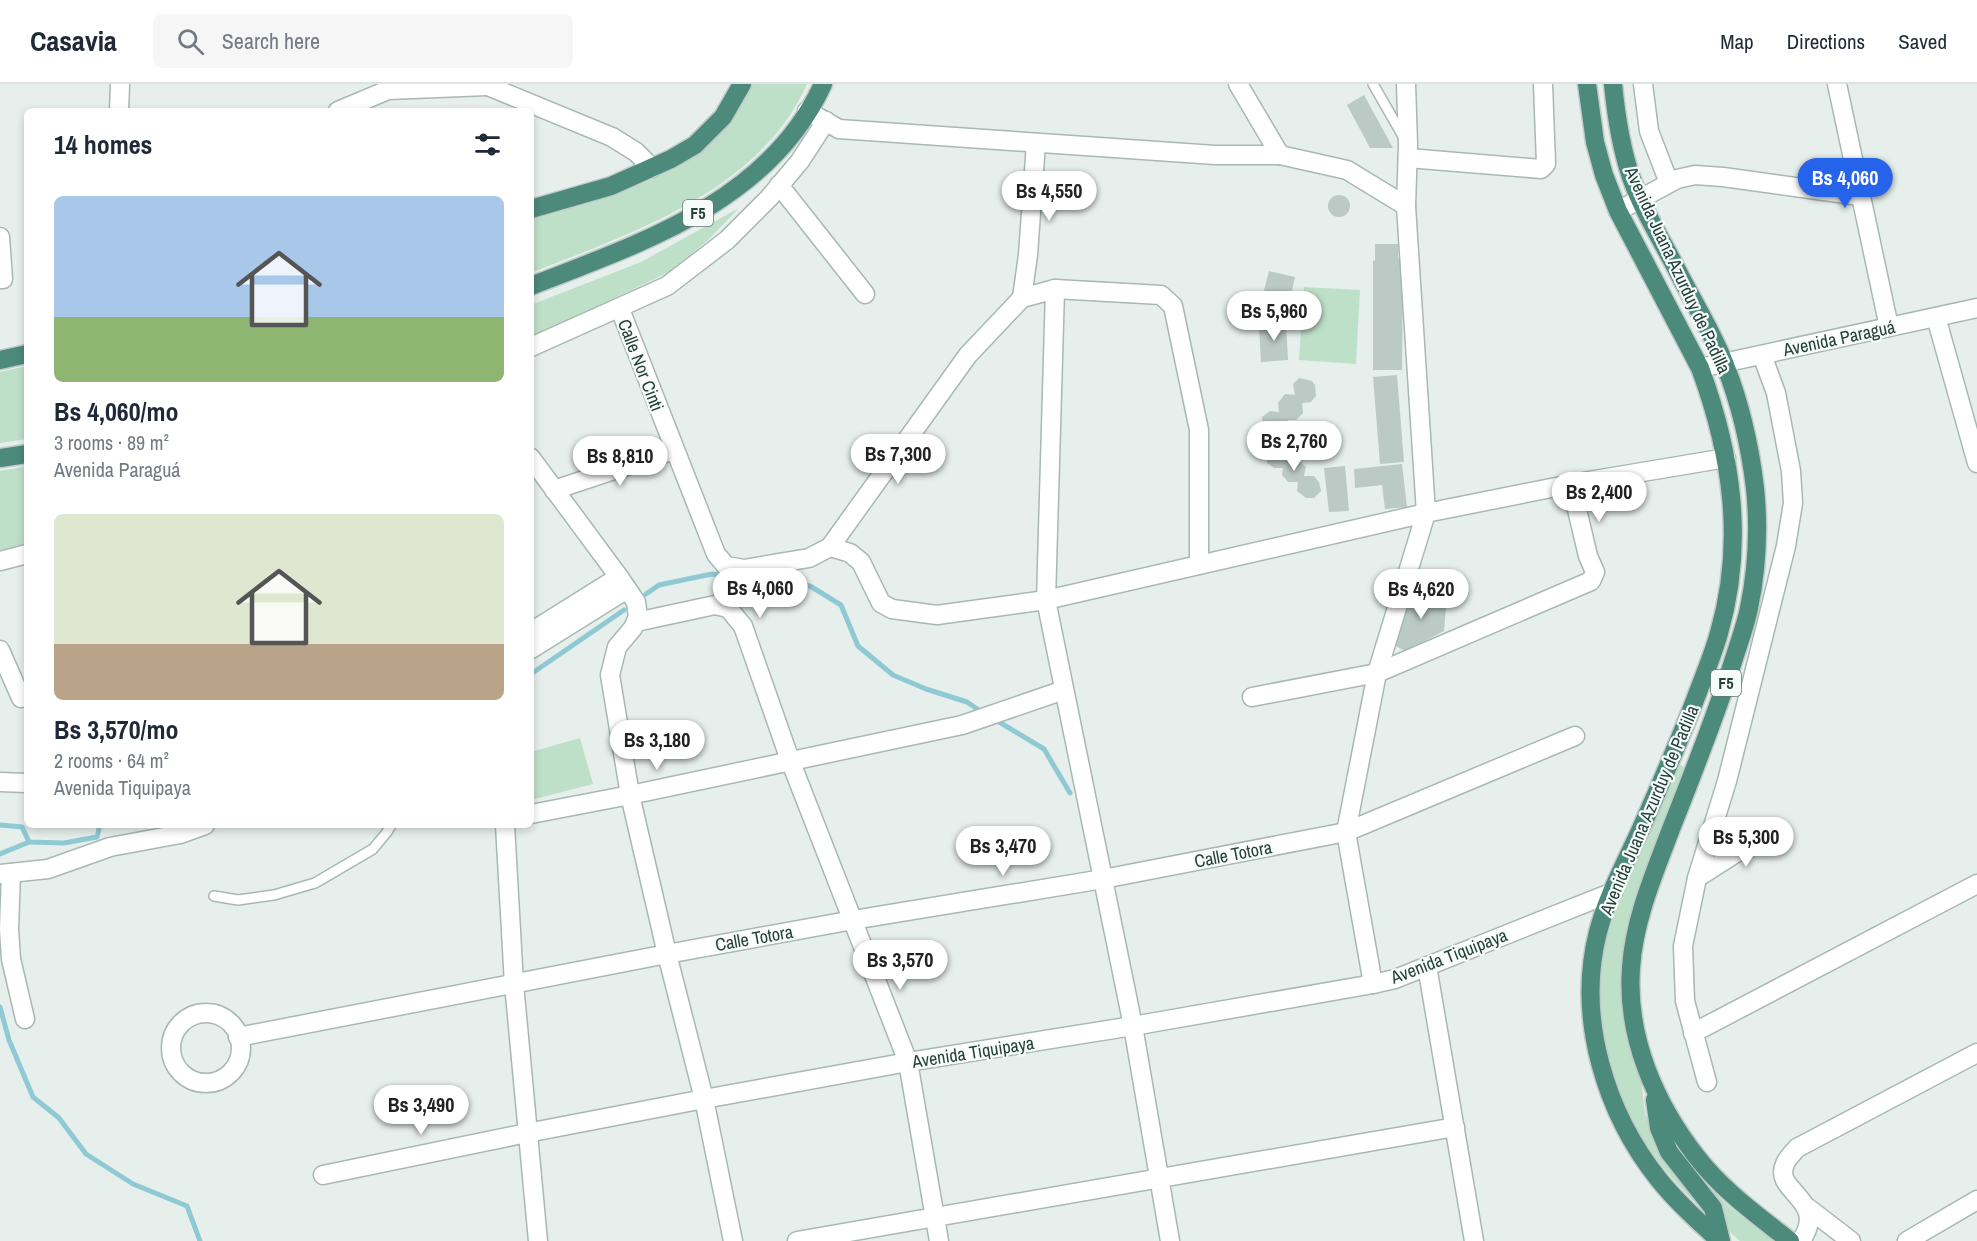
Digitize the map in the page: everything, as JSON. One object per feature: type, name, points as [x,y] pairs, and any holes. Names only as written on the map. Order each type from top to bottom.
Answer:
[{"type":"highway","points":[[534,208],[611,186],[652,168],[695,145],[723,117],[742,84]]},
{"type":"highway","name":"F5","points":[[534,285],[636,245],[710,207],[754,176],[792,137],[823,84]]},
{"type":"highway","name":"Avenida Juana Azurduy de Padilla","points":[[1587,84],[1595,142],[1618,212],[1700,368],[1718,420],[1733,512],[1733,561],[1719,632],[1682,732],[1598,932],[1592,968],[1592,1013],[1597,1053],[1604,1078],[1621,1120],[1643,1158],[1660,1181],[1685,1209],[1721,1241]]},
{"type":"highway","name":"Avenida Juana Azurduy de Padilla","points":[[1613,84],[1624,149],[1632,179],[1724,363],[1747,441],[1755,488],[1757,533],[1749,609],[1714,720],[1648,889],[1636,934],[1631,967],[1631,993],[1645,1067],[1677,1130],[1697,1158],[1734,1196],[1790,1241]]},
{"type":"highway","points":[[0,360],[24,355]]},
{"type":"highway","points":[[0,458],[24,454]]},
{"type":"highway","points":[[1654,1087],[1659,1128],[1668,1152],[1713,1208],[1721,1241]]},
{"type":"street","points":[[119,108],[120,84]]},
{"type":"street","points":[[1238,84],[1280,155]]},
{"type":"street","points":[[1373,984],[1346,832],[1377,673],[1426,513],[1406,206],[1408,152],[1406,84]]},
{"type":"street","points":[[1408,152],[1541,169],[1546,164],[1543,84]]},
{"type":"street","points":[[1643,84],[1649,131],[1669,183]]},
{"type":"street","points":[[1837,84],[1889,327]]},
{"type":"street","points":[[345,108],[388,90],[485,85],[612,137],[636,152],[652,168]]},
{"type":"street","points":[[807,111],[839,129],[1215,155],[1280,155],[1347,170],[1406,206]]},
{"type":"street","points":[[534,345],[620,309],[666,286],[726,240],[800,161],[826,121]]},
{"type":"street","points":[[1022,298],[1028,255],[1036,143]]},
{"type":"street","points":[[1618,212],[1677,178],[1695,175],[1860,196]]},
{"type":"street","points":[[779,185],[865,294]]},
{"type":"street","points":[[0,237],[3,279],[0,279]]},
{"type":"street","points":[[1054,289],[1046,600],[1133,1026],[1170,1241]]},
{"type":"street","points":[[1199,565],[1199,430],[1173,306],[1161,295],[1054,289],[1022,298],[968,356],[830,547],[850,553],[861,562],[881,603],[892,609],[937,615],[1046,600],[1199,565],[1426,513],[1571,483],[1726,458]]},
{"type":"street","name":"Avenida Paraguá","points":[[1700,368],[1977,308]]},
{"type":"street","name":"Calle Nor Cinti","points":[[620,309],[716,554],[726,566],[744,569],[809,558],[830,547]]},
{"type":"street","points":[[1936,317],[1977,463]]},
{"type":"street","points":[[1707,1082],[1685,1001],[1683,946],[1697,878],[1727,781],[1786,546],[1793,503],[1791,471],[1776,393],[1761,355]]},
{"type":"street","points":[[554,490],[674,450]]},
{"type":"street","points":[[534,462],[636,602],[638,617],[617,647],[610,675],[630,795],[704,1099],[733,1241]]},
{"type":"street","points":[[1252,697],[1377,673],[1591,581],[1595,572],[1588,556],[1571,483]]},
{"type":"street","points":[[0,561],[24,555]]},
{"type":"street","points":[[534,630],[623,583]]},
{"type":"street","points":[[534,648],[623,583]]},
{"type":"street","points":[[636,622],[715,604],[728,608],[743,626],[790,760],[908,1062],[939,1241]]},
{"type":"street","points":[[0,650],[21,698]]},
{"type":"street","points":[[534,813],[962,725],[1064,690]]},
{"type":"street","name":"Calle Totora","points":[[238,1037],[667,954],[853,920],[1103,879],[1346,832],[1575,736]]},
{"type":"street","points":[[0,782],[24,783]]},
{"type":"street","points":[[25,1019],[11,959],[5,873],[48,869],[110,847],[180,834],[197,828]]},
{"type":"street","points":[[505,828],[514,984],[538,1241]]},
{"type":"street","points":[[1697,878],[1775,828]]},
{"type":"street","points":[[1693,1033],[1977,884]]},
{"type":"street","name":"Avenida Tiquipaya","points":[[323,1175],[704,1099],[908,1062],[1373,984],[1395,979],[1613,892]]},
{"type":"street","points":[[1427,966],[1474,1241]]},
{"type":"street","points":[[1851,1241],[1808,1208],[1784,1178],[1784,1165],[1797,1148],[1977,1053]]},
{"type":"street","points":[[797,1241],[1455,1127]]},
{"type":"street","points":[[1907,1241],[1977,1200]]},
{"type":"street","points":[[1801,1241],[1807,1232],[1808,1208]]},
{"type":"lane","points":[[1373,84],[1408,152]]},
{"type":"lane","points":[[214,896],[238,900],[274,895],[315,883],[373,849],[389,828]]},
{"type":"green space","points":[[752,84],[807,84],[786,121],[758,153],[725,180],[689,204],[650,224],[534,272],[534,217],[629,188],[658,176],[685,162],[710,142],[732,117]]},
{"type":"green space","points":[[739,208],[708,240],[669,272],[534,337],[534,304],[641,262]]},
{"type":"green space","points":[[1304,287],[1360,290],[1356,364],[1299,360]]},
{"type":"green space","points":[[24,367],[24,439],[0,443],[0,372]]},
{"type":"green space","points":[[24,467],[24,551],[0,557],[0,471]]},
{"type":"green space","points":[[580,738],[593,784],[534,799],[534,751]]},
{"type":"green space","points":[[1678,764],[1686,768],[1635,897],[1628,925],[1621,977],[1625,1024],[1631,1052],[1641,1078],[1645,1114],[1654,1133],[1708,1216],[1659,1162],[1627,1109],[1608,1059],[1600,1007],[1603,955],[1612,921]]},
{"type":"green space","points":[[1667,1132],[1712,1190],[1741,1216],[1775,1241],[1740,1241],[1730,1232],[1713,1198],[1699,1183]]},
{"type":"building","points":[[1364,95],[1393,148],[1370,148],[1347,105]]},
{"type":"building","points":[[1335,195],[1343,195],[1350,202],[1350,210],[1343,217],[1335,217],[1328,210],[1328,202]]},
{"type":"building","points":[[1375,244],[1398,244],[1398,258],[1403,260],[1402,370],[1373,370]]},
{"type":"building","points":[[1269,271],[1295,277],[1287,312],[1260,306]]},
{"type":"building","points":[[1286,323],[1288,360],[1261,362],[1259,325]]},
{"type":"building","points":[[1397,375],[1404,462],[1380,464],[1373,377]]},
{"type":"building","points":[[1299,378],[1312,381],[1315,385],[1316,396],[1311,402],[1302,403],[1303,413],[1296,420],[1288,420],[1288,429],[1283,435],[1270,436],[1263,430],[1262,417],[1270,411],[1279,412],[1278,403],[1285,394],[1295,395],[1293,384]]},
{"type":"building","points":[[1274,446],[1283,446],[1291,461],[1299,461],[1306,467],[1304,476],[1314,476],[1319,482],[1321,491],[1314,498],[1306,498],[1297,491],[1298,482],[1288,482],[1282,475],[1283,468],[1274,468],[1267,463],[1267,453]]},
{"type":"building","points":[[1402,464],[1407,507],[1385,509],[1382,485],[1355,488],[1354,469]]},
{"type":"building","points":[[1345,466],[1349,511],[1329,512],[1324,468]]},
{"type":"building","points":[[1415,587],[1432,591],[1436,603],[1446,607],[1444,631],[1405,651],[1394,645]]},
{"type":"waterway","points":[[646,594],[659,585],[712,574],[810,586],[841,605],[858,646],[893,675],[926,689],[967,702],[983,713]]},
{"type":"waterway","points":[[534,672],[624,610]]},
{"type":"waterway","points":[[994,719],[1044,749],[1070,793]]},
{"type":"waterway","points":[[0,825],[22,827],[29,842],[64,843],[97,837],[99,828]]},
{"type":"waterway","points":[[0,854],[29,842]]},
{"type":"waterway","points":[[0,1007],[9,1040],[33,1097],[59,1118],[86,1154],[133,1184],[187,1206],[200,1241]]}]
